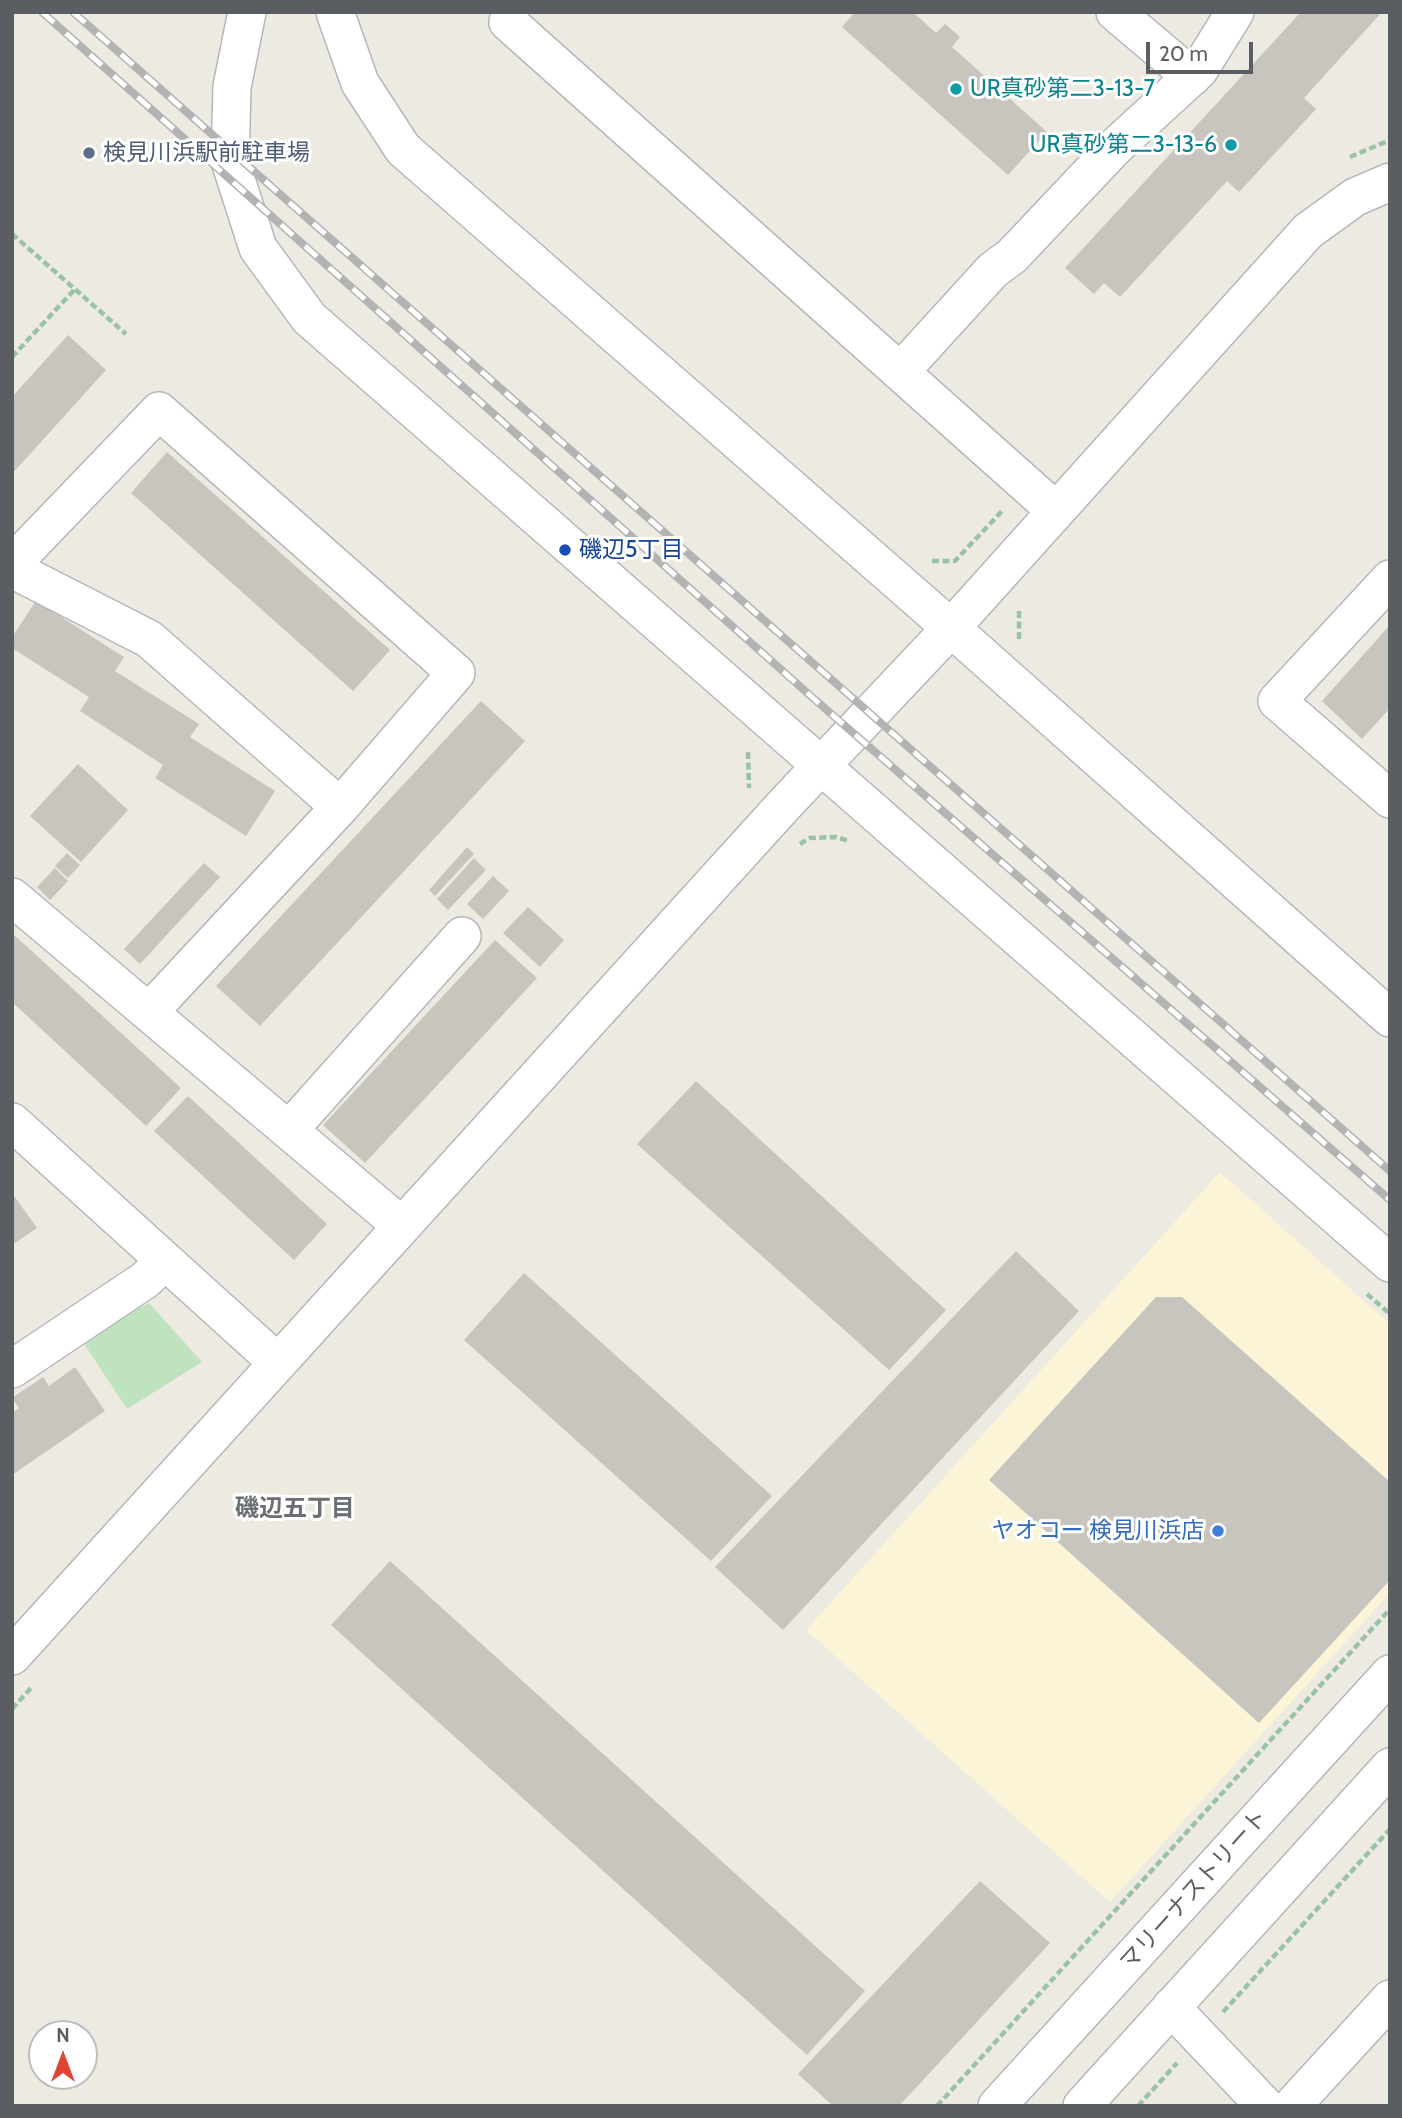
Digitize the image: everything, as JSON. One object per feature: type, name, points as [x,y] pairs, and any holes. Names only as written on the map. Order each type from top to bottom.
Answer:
[{"type":"street","points":[[247,12],[232,87],[230,161],[258,248],[309,318],[1390,1263]]},
{"type":"street","points":[[335,12],[360,82],[403,149],[951,628],[1390,1018]]},
{"type":"street","points":[[510,12],[508,23],[1056,511]]},
{"type":"street","points":[[1115,12],[1192,77]]},
{"type":"street","points":[[900,372],[993,270],[1012,256],[1116,146],[1192,77],[1235,12]]},
{"type":"street","points":[[12,1656],[822,765],[951,628],[1308,231],[1355,197],[1390,182]]},
{"type":"street","points":[[149,1012],[340,807],[456,673],[159,411],[12,566],[149,639],[340,807]]},
{"type":"street","points":[[1390,579],[1277,701],[1390,799]]},
{"type":"street","points":[[12,897],[402,1226]]},
{"type":"street","points":[[289,1130],[462,936]]},
{"type":"street","points":[[16,1129],[278,1363]]},
{"type":"street","points":[[12,1369],[145,1280],[166,1261]]},
{"type":"street","name":"マリーナストリート","points":[[998,2106],[1390,1674]]},
{"type":"street","points":[[1082,2106],[1390,1767]]},
{"type":"street","points":[[1292,2106],[1390,1999]]},
{"type":"street","points":[[1171,2007],[1265,2106]]},
{"type":"path","points":[[1343,160],[1390,140]]},
{"type":"path","points":[[12,234],[126,334]]},
{"type":"path","points":[[12,357],[75,289]]},
{"type":"path","points":[[920,557],[932,561],[955,561],[1008,504]]},
{"type":"path","points":[[1021,604],[1017,615],[1019,641],[1024,648]]},
{"type":"path","points":[[802,842],[836,837],[846,840],[857,849]]},
{"type":"path","points":[[1358,1287],[1390,1314]]},
{"type":"path","points":[[937,2106],[1390,1609]]},
{"type":"path","points":[[1219,2016],[1390,1829]]},
{"type":"path","points":[[1138,2106],[1185,2054]]},
{"type":"shaded area","points":[[1220,1172],[1390,1324],[1390,1593],[1110,1902],[806,1630]]},
{"type":"green space","points":[[149,1303],[202,1362],[127,1409],[81,1339]]},
{"type":"building","name":"UR真砂第二3-13-7","points":[[855,12],[913,12],[936,33],[945,24],[960,37],[952,47],[1047,132],[1008,175],[842,27]]},
{"type":"building","name":"UR真砂第二3-13-6","points":[[1301,12],[1382,12],[1304,98],[1316,109],[1239,192],[1227,181],[1120,297],[1104,283],[1094,294],[1065,268]]},
{"type":"building","points":[[68,335],[106,370],[12,474],[12,397]]},
{"type":"building","points":[[167,452],[390,650],[353,691],[131,493]]},
{"type":"building","points":[[36,601],[124,657],[115,671],[199,724],[190,737],[275,791],[246,836],[155,778],[163,765],[80,711],[89,697],[12,648],[12,637]]},
{"type":"building","points":[[1390,625],[1390,708],[1362,739],[1322,701]]},
{"type":"building","points":[[481,701],[525,741],[260,1026],[216,986]]},
{"type":"building","points":[[78,764],[128,810],[81,862],[30,816]]},
{"type":"building","points":[[467,847],[474,854],[435,896],[429,890]]},
{"type":"building","points":[[67,853],[80,865],[68,878],[55,866]]},
{"type":"building","points":[[474,858],[486,870],[448,910],[437,899]]},
{"type":"building","points":[[204,863],[220,877],[140,964],[124,949]]},
{"type":"building","points":[[55,868],[68,881],[50,900],[37,887]]},
{"type":"building","points":[[493,876],[509,891],[483,919],[467,904]]},
{"type":"building","points":[[528,907],[564,940],[540,967],[503,933]]},
{"type":"building","points":[[12,933],[181,1088],[146,1126],[12,1002]]},
{"type":"building","points":[[495,940],[537,978],[365,1163],[323,1125]]},
{"type":"building","points":[[696,1081],[946,1310],[889,1370],[637,1144]]},
{"type":"building","points":[[188,1096],[327,1224],[294,1260],[154,1131]]},
{"type":"building","points":[[12,1193],[37,1228],[12,1245]]},
{"type":"building","points":[[1016,1251],[1079,1311],[783,1630],[715,1567]]},
{"type":"building","points":[[524,1273],[772,1496],[711,1561],[464,1340]]},
{"type":"building","name":"ヤオコー 検見川浜店","points":[[1156,1297],[1182,1297],[1390,1482],[1390,1580],[1259,1723],[989,1480]]},
{"type":"building","points":[[75,1367],[105,1411],[12,1475],[12,1413],[19,1408],[12,1398],[43,1377],[49,1386]]},
{"type":"building","points":[[390,1561],[865,1991],[807,2055],[331,1625]]},
{"type":"building","points":[[980,1881],[1050,1943],[899,2106],[833,2106],[798,2074]]},
{"type":"railway","points":[[42,12],[813,698],[1390,1200]]},
{"type":"railway","points":[[73,12],[1390,1171]]},
{"type":"place","name":"UR真砂第二3-13-7","points":[[956,89]]},
{"type":"place","name":"UR真砂第二3-13-6","points":[[1231,145]]},
{"type":"place","name":"検見川浜駅前駐車場","points":[[89,153]]},
{"type":"place","name":"磯辺5丁目","points":[[565,550]]},
{"type":"place","name":"ヤオコー 検見川浜店","points":[[1218,1531]]},
{"type":"district","name":"磯辺五丁目","points":[[295,1509]]}]
